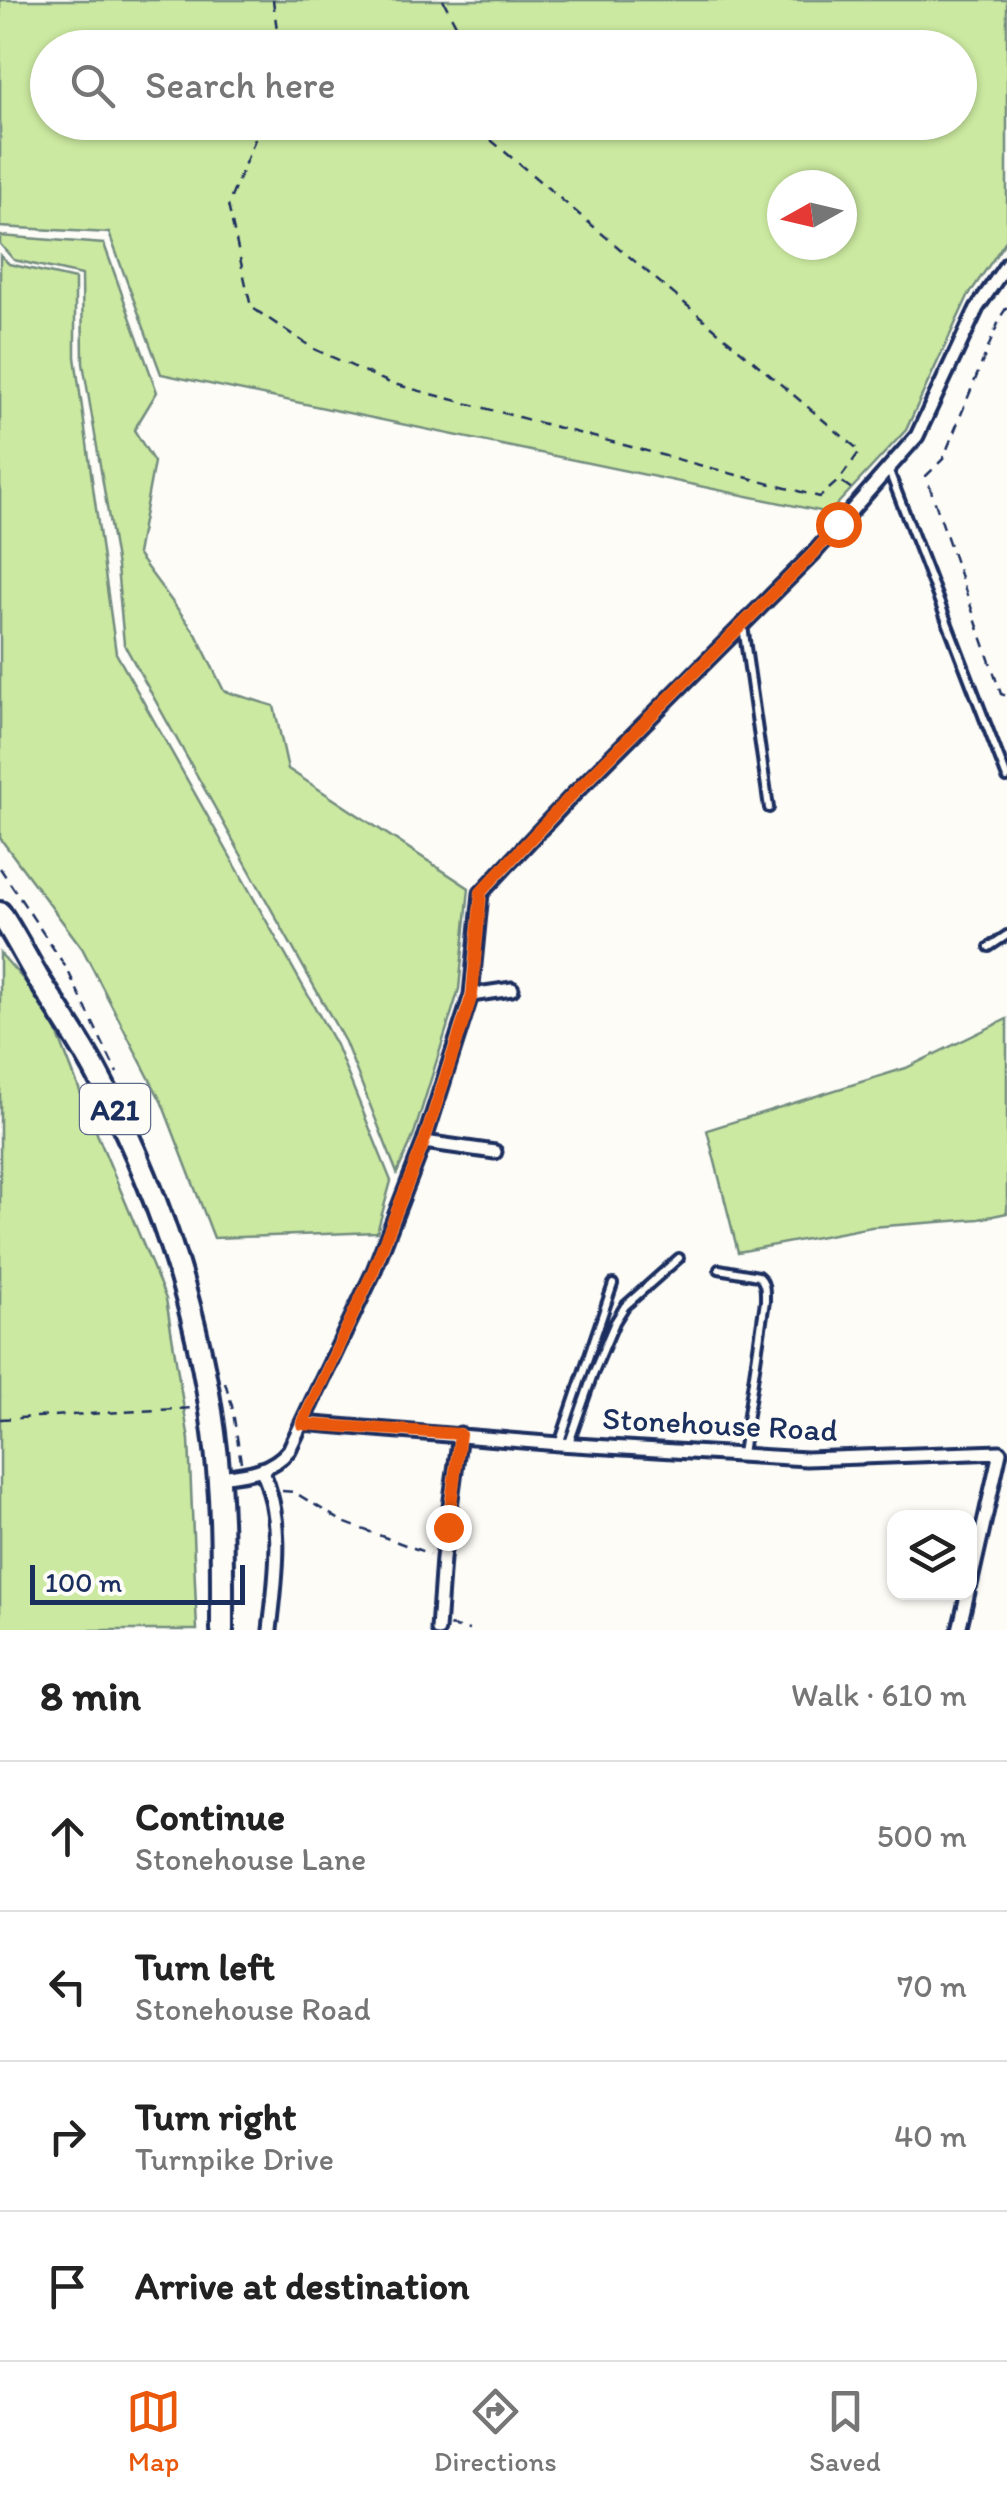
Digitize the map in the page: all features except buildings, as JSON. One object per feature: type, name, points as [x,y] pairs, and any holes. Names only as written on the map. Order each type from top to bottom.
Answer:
[{"type":"highway","name":"A21","points":[[0,912],[106,1092],[154,1198],[179,1272],[215,1435],[222,1630]]},
{"type":"highway","name":"A21","points":[[0,938],[39,980]]},
{"type":"street","points":[[219,1478],[262,1470],[282,1458],[302,1424],[372,1274],[424,1142],[472,995],[481,892],[568,799],[814,553],[917,436],[977,308],[1007,264]]},
{"type":"street","points":[[472,995],[512,989]]},
{"type":"street","points":[[424,1142],[495,1152]]},
{"type":"street","name":"Stonehouse Road","points":[[302,1424],[806,1459],[1004,1451],[977,1557]]},
{"type":"street","points":[[438,1627],[460,1434]]},
{"type":"street","points":[[262,1470],[271,1490],[279,1545],[270,1630]]},
{"type":"street","name":"Stonehouse Road","points":[[959,1630],[966,1600]]},
{"type":"lane","points":[[888,468],[1007,778]]},
{"type":"lane","points":[[743,622],[769,808]]},
{"type":"lane","points":[[989,947],[1007,935]]},
{"type":"lane","points":[[564,1444],[615,1322],[625,1306],[679,1258]]},
{"type":"lane","points":[[719,1269],[758,1276],[764,1287],[742,1455]]},
{"type":"lane","points":[[564,1444],[614,1284]]},
{"type":"path","points":[[273,0],[277,30]]},
{"type":"path","points":[[443,0],[459,30]]},
{"type":"path","points":[[255,140],[228,206],[252,307],[314,349],[390,383],[820,497],[840,480],[860,451],[492,140]]},
{"type":"path","points":[[1007,307],[943,459],[926,476],[1002,694],[1007,696]]},
{"type":"path","points":[[840,480],[864,496]]},
{"type":"path","points":[[0,1419],[193,1408]]},
{"type":"path","points":[[271,1490],[294,1492],[343,1522],[444,1558]]},
{"type":"path","points":[[438,1627],[470,1630]]},
{"type":"green space","points":[[0,0],[1007,0],[1007,239],[968,296],[906,430],[829,513],[161,374],[109,233],[0,227]]},
{"type":"green space","points":[[0,236],[104,244],[157,392],[134,430],[154,462],[137,554],[196,634],[224,691],[274,706],[288,769],[469,888],[459,989],[413,1137],[397,1173],[345,1042],[124,644],[117,567],[83,363],[82,275],[14,260],[0,244]]},
{"type":"green space","points":[[0,255],[9,264],[75,279],[75,357],[116,653],[336,1045],[391,1181],[377,1232],[214,1238],[162,1103],[82,948],[0,838]]},
{"type":"green space","points":[[0,953],[47,1006],[166,1299],[189,1440],[197,1630],[0,1630]]},
{"type":"green space","points":[[1007,1019],[1007,1213],[979,1219],[871,1227],[738,1252],[707,1130],[906,1068]]},
{"type":"route","points":[[448,1527],[460,1434],[302,1424],[372,1274],[424,1142],[472,995],[481,892],[838,524]]}]
